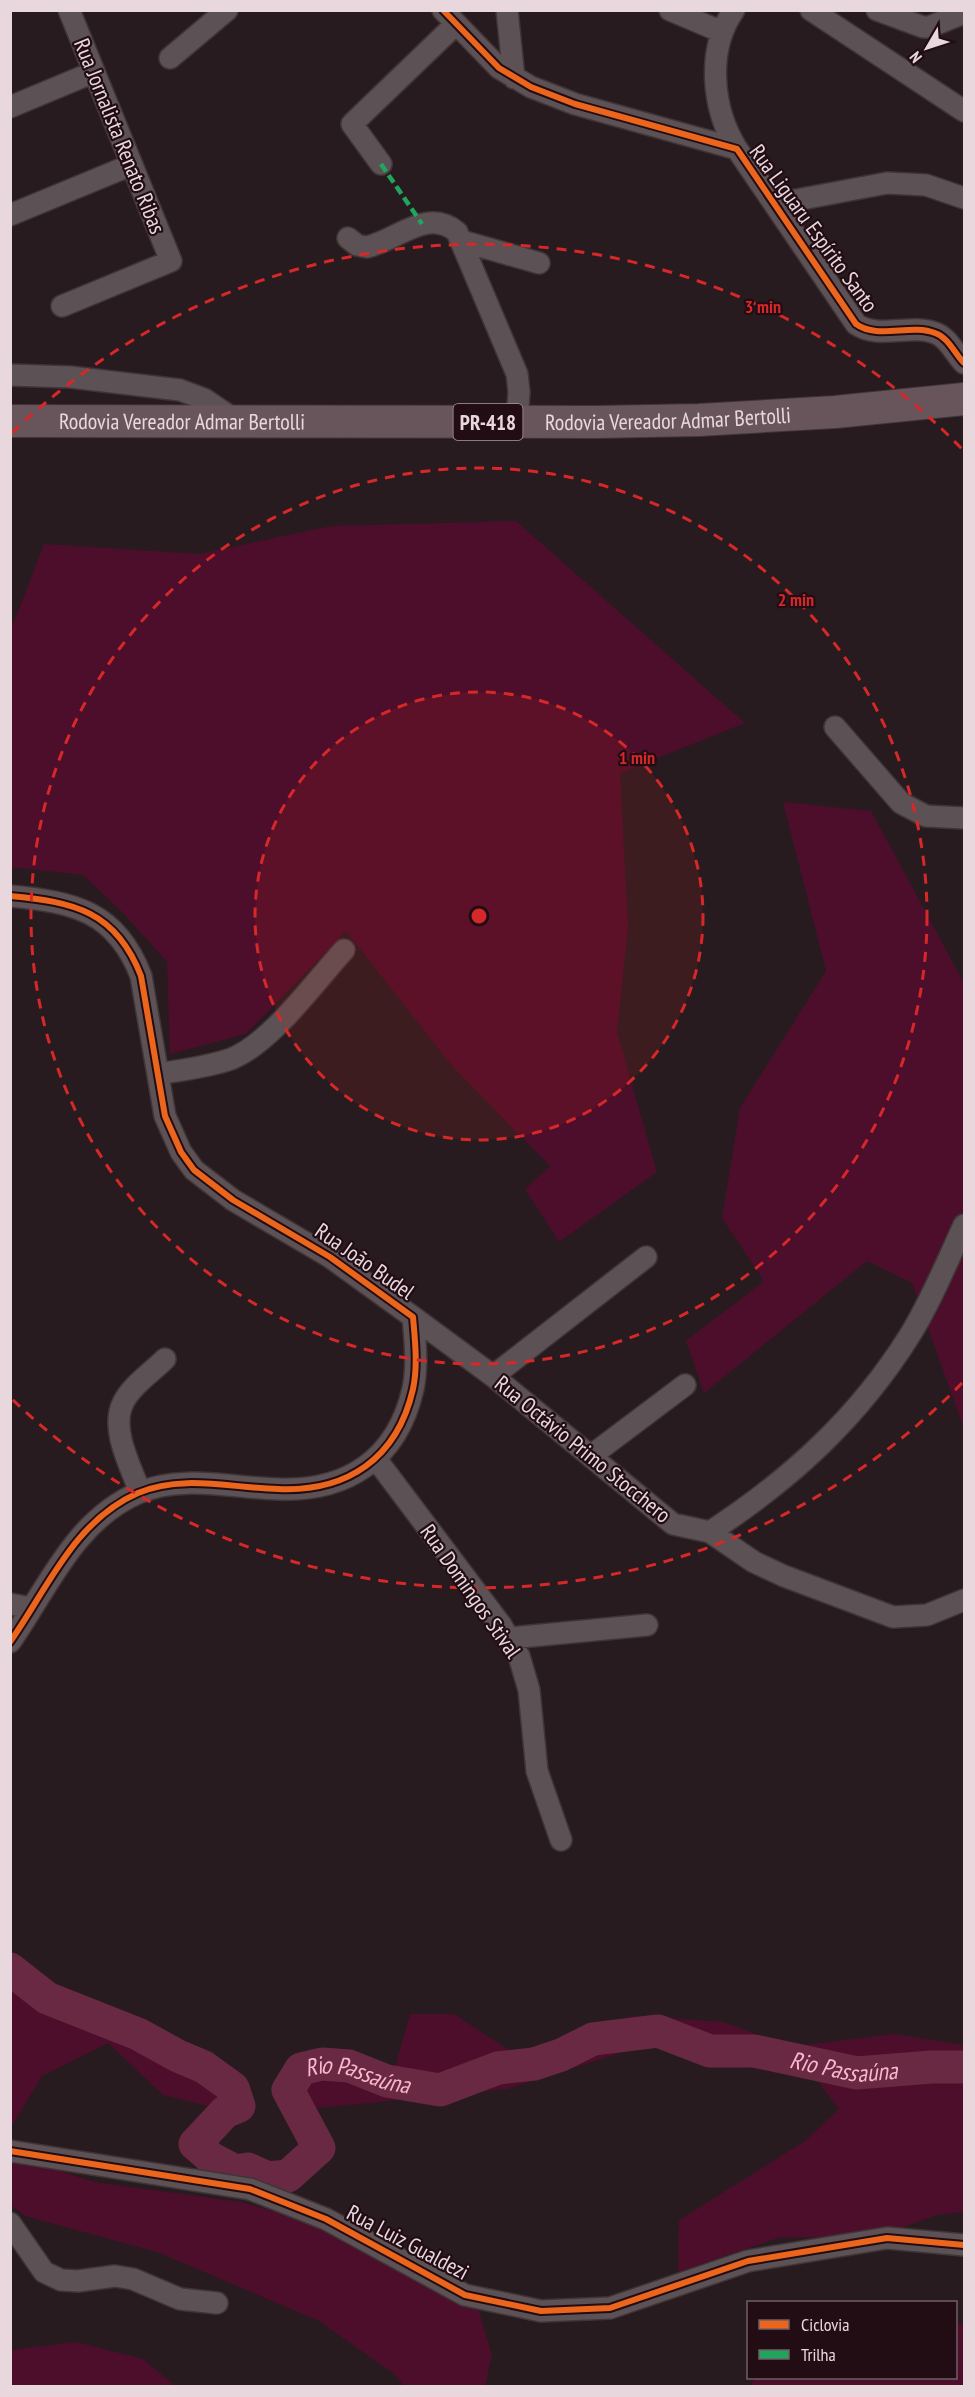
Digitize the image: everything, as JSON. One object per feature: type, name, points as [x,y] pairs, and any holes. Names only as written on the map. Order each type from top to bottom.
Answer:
[{"type":"highway","name":"Rodovia Vereador Admar Bertolli","points":[[10,421],[699,420],[835,412],[964,399]]},
{"type":"street","name":"Rua Jornalista Renato Ribas","points":[[62,306],[171,261],[69,10]]},
{"type":"street","points":[[170,58],[227,10]]},
{"type":"street","points":[[507,10],[514,78]]},
{"type":"street","points":[[670,10],[722,32]]},
{"type":"street","points":[[734,10],[722,32],[717,52],[717,88],[724,124],[737,149]]},
{"type":"street","points":[[811,10],[964,111]]},
{"type":"street","points":[[877,10],[922,27],[929,27],[964,13]]},
{"type":"street","points":[[381,164],[352,124],[450,17]]},
{"type":"street","name":"Rua Liguaru Espírito Santo","points":[[450,17],[484,54],[514,78],[550,96],[737,149],[856,324],[870,330],[935,333],[947,342],[964,363]]},
{"type":"street","points":[[10,107],[94,72]]},
{"type":"street","points":[[10,215],[131,165]]},
{"type":"street","points":[[775,204],[887,183],[926,185],[964,198]]},
{"type":"street","points":[[348,238],[357,245],[367,247],[430,221],[445,224],[457,232],[517,374],[519,392],[517,422]]},
{"type":"street","points":[[462,241],[539,263]]},
{"type":"street","points":[[10,375],[79,378],[180,390],[204,399],[238,422]]},
{"type":"street","points":[[835,727],[901,804],[926,816],[964,818]]},
{"type":"street","name":"Rua João Budel","points":[[10,896],[54,900],[76,906],[98,918],[119,937],[135,960],[141,976],[170,1132],[194,1170],[233,1200],[330,1257],[413,1317],[416,1367],[413,1389],[403,1419],[390,1443],[376,1459],[358,1472],[335,1483],[308,1489],[191,1483],[140,1492],[116,1505],[87,1528],[65,1556],[10,1642]]},
{"type":"street","points":[[158,1074],[213,1063],[246,1052],[273,1028],[344,950]]},
{"type":"street","points":[[710,1532],[785,1480],[843,1424],[909,1336],[964,1225]]},
{"type":"street","points":[[493,1376],[646,1257]]},
{"type":"street","name":"Rua Octávio Primo Stocchero","points":[[413,1317],[493,1376],[674,1524],[710,1532],[754,1562],[784,1576],[893,1617],[927,1615],[964,1600]]},
{"type":"street","points":[[140,1492],[119,1427],[119,1414],[122,1403],[129,1393],[165,1359]]},
{"type":"street","points":[[592,1455],[685,1385]]},
{"type":"street","name":"Rua Domingos Stival","points":[[376,1459],[510,1638],[526,1674],[537,1770],[561,1840]]},
{"type":"street","points":[[10,1604],[32,1608]]},
{"type":"street","points":[[510,1638],[647,1625]]},
{"type":"street","name":"Rua Luiz Gualdezi","points":[[10,2151],[250,2190],[326,2219],[465,2295],[541,2312],[610,2308],[748,2261],[887,2238],[964,2245]]},
{"type":"street","points":[[10,2223],[44,2272],[61,2280],[78,2281],[115,2276],[133,2279],[180,2299],[217,2303]]},
{"type":"shaded area","points":[[516,521],[745,723],[620,773],[628,926],[617,1032],[657,1172],[559,1242],[525,1189],[550,1166],[453,1067],[346,931],[246,1034],[170,1054],[167,962],[123,913],[83,875],[11,867],[11,624],[14,622],[44,544],[199,554],[331,526]]},
{"type":"shaded area","points":[[783,802],[871,811],[964,983],[964,1429],[912,1283],[867,1261],[704,1393],[686,1341],[764,1281],[722,1218],[740,1108],[826,971]]},
{"type":"shaded area","points":[[11,1971],[64,2007],[175,2047],[224,2077],[216,2108],[163,2095],[108,2043],[42,2076],[11,2127]]},
{"type":"shaded area","points":[[410,2014],[454,2014],[530,2064],[631,2016],[724,2022],[788,2047],[894,2034],[964,2045],[964,2212],[936,2215],[880,2236],[778,2238],[678,2272],[679,2220],[805,2141],[839,2109],[795,2051],[740,2037],[658,2041],[507,2089],[298,2110],[309,2063],[394,2071]]},
{"type":"shaded area","points":[[10,2136],[33,2162],[94,2182],[241,2202],[372,2240],[478,2308],[492,2355],[485,2386],[404,2386],[394,2374],[319,2321],[157,2252],[25,2216],[11,2205]]},
{"type":"shaded area","points":[[957,2322],[964,2325],[964,2386],[749,2386],[755,2379],[957,2379]]},
{"type":"shaded area","points":[[76,2342],[143,2359],[175,2386],[11,2386],[11,2350]]},
{"type":"waterway","name":"Rio Passaúna","points":[[10,1969],[47,1998],[138,2034],[204,2067],[233,2088],[239,2106],[225,2112],[195,2144],[212,2159],[235,2171],[248,2169],[268,2178],[288,2176],[319,2148],[288,2090],[301,2069],[322,2064],[349,2066],[387,2081],[440,2090],[498,2068],[534,2064],[561,2055],[593,2039],[658,2031],[710,2051],[754,2051],[857,2073],[931,2067],[964,2067]]},
{"type":"marked path","points":[[381,164],[422,224]]},
{"type":"cycle path","points":[[443,10],[499,68],[531,87],[575,104],[737,149],[856,324],[874,331],[926,330],[935,333],[948,342],[964,363]]},
{"type":"cycle path","points":[[10,896],[33,898],[73,907],[90,914],[119,937],[131,954],[141,976],[165,1116],[181,1152],[194,1170],[233,1200],[330,1257],[413,1317],[416,1362],[413,1389],[395,1435],[365,1466],[347,1477],[303,1488],[278,1489],[190,1483],[155,1487],[138,1493],[116,1505],[96,1520],[79,1538],[10,1642]]},
{"type":"cycle path","points":[[10,2151],[250,2189],[326,2219],[465,2295],[541,2311],[610,2308],[748,2261],[887,2238],[964,2245]]}]
